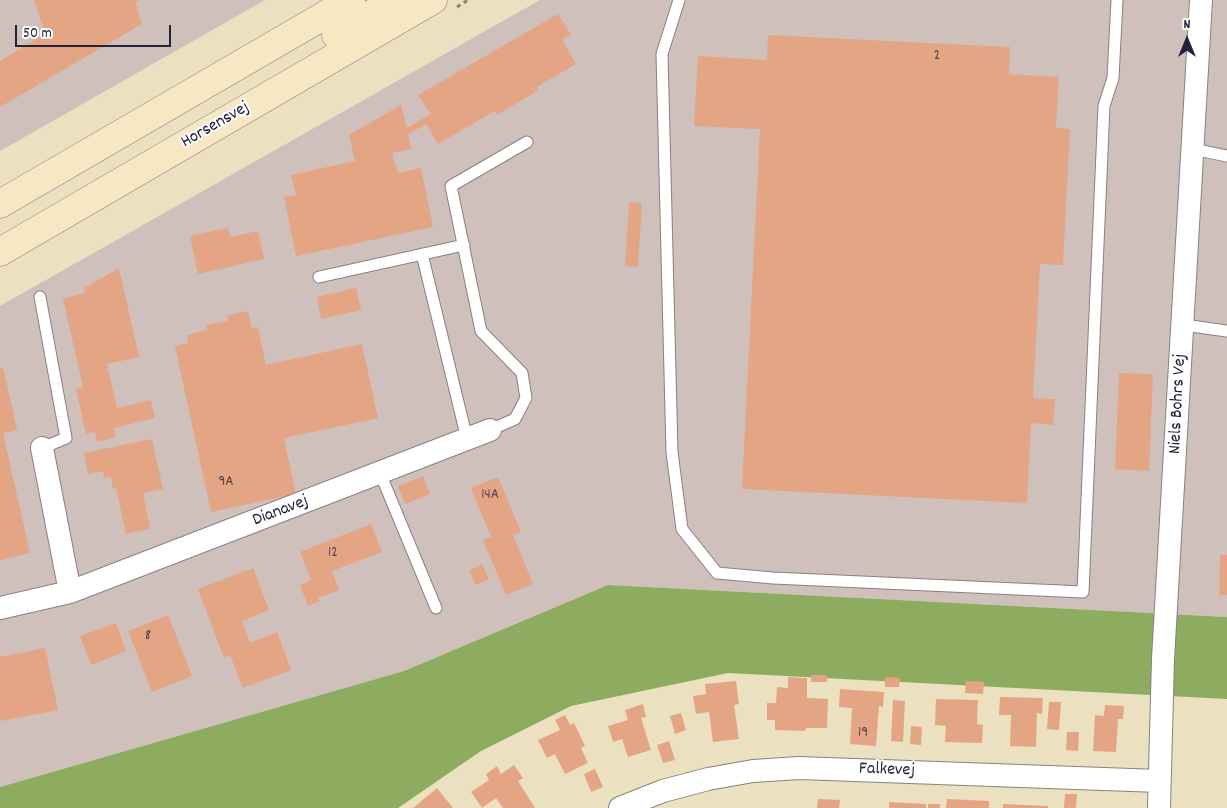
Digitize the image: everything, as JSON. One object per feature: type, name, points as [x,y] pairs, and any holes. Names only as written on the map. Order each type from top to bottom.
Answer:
[{"type":"main road","points":[[0,204],[351,0]]},
{"type":"main road","points":[[107,189],[212,110],[395,0]]},
{"type":"main road","name":"Horsensvej","points":[[0,252],[433,0]]},
{"type":"street","name":"Niels Bohrs Vej","points":[[1159,808],[1163,659],[1184,325],[1201,0]]},
{"type":"street","name":"Dianavej","points":[[0,608],[70,592],[490,430]]},
{"type":"street","points":[[42,448],[70,592]]},
{"type":"street","name":"Falkevej","points":[[620,808],[663,791],[708,779],[753,771],[799,768],[1159,781]]},
{"type":"lane","points":[[679,0],[662,54],[672,452],[682,529],[717,573],[773,578],[1083,592],[1104,106],[1112,78],[1116,0]]},
{"type":"lane","points":[[490,430],[515,419],[526,398],[522,373],[481,331],[452,186],[527,142]]},
{"type":"lane","points":[[1193,149],[1227,156]]},
{"type":"lane","points":[[319,277],[464,245]]},
{"type":"lane","points":[[422,254],[467,439]]},
{"type":"lane","points":[[40,297],[66,438],[42,448]]},
{"type":"lane","points":[[1184,325],[1227,331]]},
{"type":"lane","points":[[380,473],[436,608]]},
{"type":"shaded area","points":[[0,0],[265,0],[0,151]]},
{"type":"shaded area","points":[[540,0],[1227,0],[1227,617],[608,585],[404,671],[0,787],[0,306]]},
{"type":"green space","points":[[608,585],[1227,617],[1227,699],[728,673],[571,706],[481,751],[398,808],[0,808],[0,787],[404,671]]},
{"type":"building","points":[[34,0],[140,0],[135,2],[142,24],[0,107],[0,61],[45,34]]},
{"type":"building","points":[[558,14],[571,35],[562,39],[576,64],[537,87],[539,90],[497,115],[495,111],[438,144],[426,124],[408,134],[411,149],[392,153],[398,173],[421,168],[433,227],[296,256],[284,197],[296,195],[291,175],[355,161],[349,135],[401,105],[407,128],[431,114],[418,95]]},
{"type":"building","points":[[768,35],[1010,47],[1009,74],[1059,77],[1056,128],[1070,129],[1063,265],[1040,264],[1033,398],[1055,399],[1053,425],[1031,423],[1027,503],[742,489],[760,129],[694,126],[698,56],[767,60]]},
{"type":"building","points":[[629,202],[642,203],[638,267],[625,266]]},
{"type":"building","points":[[228,228],[230,237],[258,231],[264,259],[198,274],[190,236]]},
{"type":"building","points":[[119,268],[139,357],[107,364],[117,408],[151,400],[155,418],[114,428],[116,437],[97,442],[95,432],[86,434],[76,389],[83,387],[63,299],[85,293],[84,288]]},
{"type":"building","points":[[356,288],[361,310],[321,319],[317,297]]},
{"type":"building","points":[[248,311],[252,328],[258,327],[266,365],[362,344],[378,418],[284,438],[296,494],[211,512],[175,346],[188,343],[187,335],[207,330],[206,325],[228,321],[227,316]]},
{"type":"building","points":[[3,367],[17,430],[3,433],[30,553],[0,560],[0,368]]},
{"type":"building","points":[[1119,373],[1153,374],[1149,471],[1115,469]]},
{"type":"building","points":[[152,439],[163,489],[143,493],[150,529],[126,534],[116,488],[113,489],[111,477],[104,478],[103,471],[88,474],[84,453]]},
{"type":"building","points":[[423,476],[430,494],[405,504],[398,486]]},
{"type":"building","points":[[498,477],[521,532],[513,535],[533,584],[506,595],[483,540],[491,537],[471,488]]},
{"type":"building","points":[[371,524],[382,552],[332,571],[339,590],[318,598],[320,601],[308,606],[300,585],[311,580],[300,552]]},
{"type":"building","points":[[1220,555],[1227,555],[1227,595],[1219,595]]},
{"type":"building","points":[[482,564],[489,579],[476,585],[469,571]]},
{"type":"building","points":[[253,568],[269,610],[242,621],[250,643],[277,632],[291,670],[243,688],[230,655],[224,658],[198,589]]},
{"type":"building","points":[[168,615],[192,676],[152,692],[128,631]]},
{"type":"building","points":[[116,623],[126,651],[91,665],[80,636]]},
{"type":"building","points":[[45,648],[58,710],[0,721],[0,657]]},
{"type":"building","points":[[811,675],[827,675],[827,682],[811,682]]},
{"type":"building","points":[[788,677],[807,678],[807,698],[828,699],[827,728],[806,728],[805,731],[775,730],[775,720],[767,720],[767,703],[776,703],[777,687],[788,688]]},
{"type":"building","points":[[885,677],[900,678],[899,687],[885,687]]},
{"type":"building","points":[[736,681],[739,704],[734,705],[739,739],[713,742],[709,712],[696,714],[693,696],[706,694],[705,684]]},
{"type":"building","points":[[966,681],[984,682],[983,694],[965,693]]},
{"type":"building","points":[[840,689],[884,692],[883,707],[879,706],[876,746],[850,744],[852,708],[839,707]]},
{"type":"building","points":[[1000,697],[1043,698],[1042,714],[1037,713],[1036,747],[1010,746],[1011,715],[999,715]]},
{"type":"building","points":[[936,699],[978,700],[977,724],[983,725],[982,743],[945,742],[946,726],[935,725]]},
{"type":"building","points":[[893,700],[905,701],[903,742],[891,741]]},
{"type":"building","points":[[1049,702],[1061,702],[1059,730],[1047,729]]},
{"type":"building","points":[[643,704],[646,717],[641,718],[651,750],[628,757],[622,739],[613,742],[608,726],[628,720],[625,710]]},
{"type":"building","points":[[1105,705],[1124,706],[1123,719],[1118,719],[1116,752],[1093,751],[1095,715],[1104,716]]},
{"type":"building","points":[[681,713],[686,730],[675,734],[670,716]]},
{"type":"building","points":[[565,715],[570,725],[574,723],[585,746],[581,748],[588,763],[565,774],[555,754],[547,758],[538,740],[560,730],[555,720]]},
{"type":"building","points":[[911,726],[922,727],[921,745],[910,744]]},
{"type":"building","points":[[1067,732],[1079,732],[1078,751],[1066,750]]},
{"type":"building","points":[[669,741],[675,760],[663,763],[657,745]]},
{"type":"building","points":[[514,765],[523,778],[518,781],[535,808],[503,808],[496,798],[482,808],[471,792],[489,780],[486,774],[497,766],[501,774]]},
{"type":"building","points":[[595,769],[603,787],[591,792],[584,774]]},
{"type":"building","points":[[437,788],[453,808],[413,808]]},
{"type":"building","points":[[1065,794],[1077,794],[1076,808],[1064,808]]},
{"type":"building","points":[[818,799],[840,800],[839,808],[817,808]]},
{"type":"building","points":[[947,799],[989,801],[989,808],[946,808]]},
{"type":"building","points":[[889,802],[926,804],[926,808],[889,808]]},
{"type":"building","points":[[928,804],[940,804],[940,808],[928,808]]},
{"type":"building","points":[[1003,804],[1048,806],[1048,808],[1003,808]]}]
